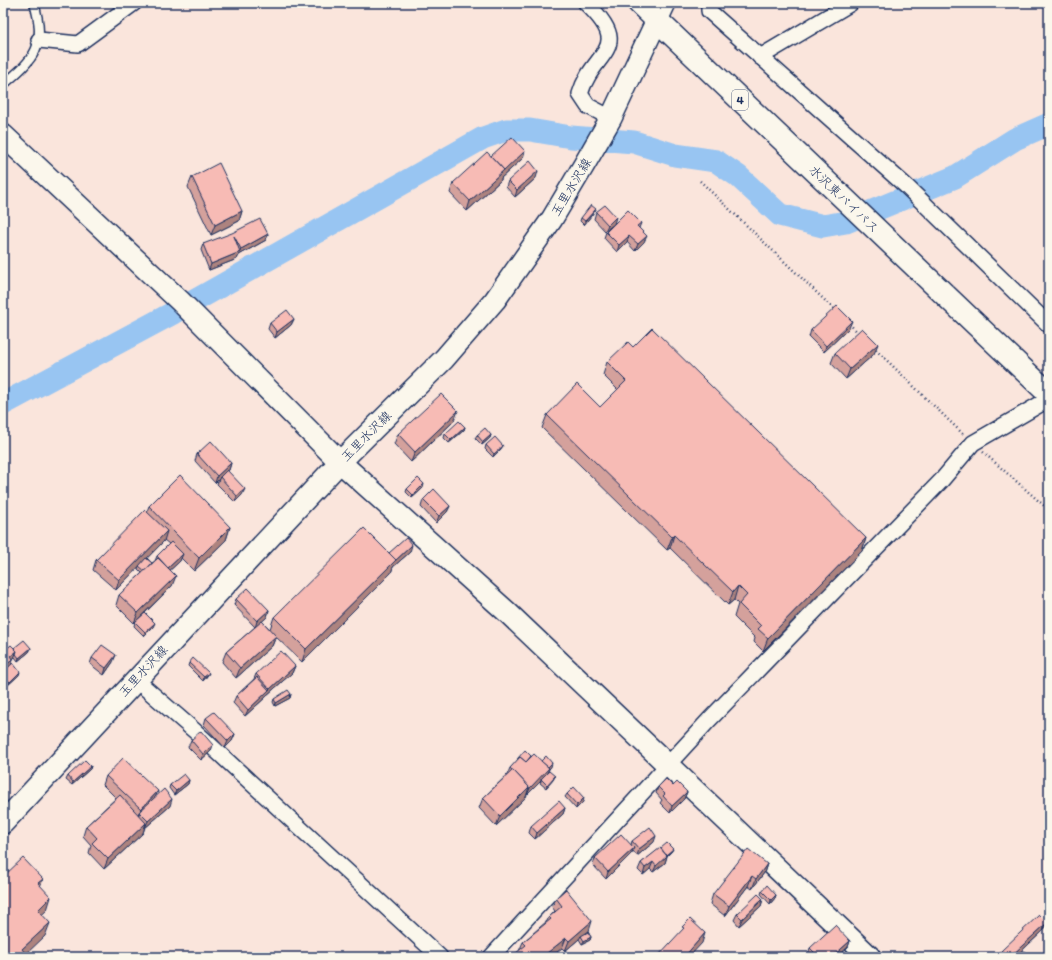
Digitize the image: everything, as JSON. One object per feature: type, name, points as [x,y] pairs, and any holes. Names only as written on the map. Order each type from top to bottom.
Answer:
[{"type":"highway","name":"水沢東バイパス","points":[[638,3],[661,12],[842,197],[1049,394]]},
{"type":"street","points":[[39,40],[78,44],[134,3]]},
{"type":"street","points":[[586,3],[608,28],[609,43],[603,57],[586,79],[580,94],[588,106],[611,118]]},
{"type":"street","points":[[709,3],[709,11],[906,186],[1049,325]]},
{"type":"street","points":[[760,57],[851,3]]},
{"type":"street","name":"玉里水沢線","points":[[3,823],[340,462],[444,359],[495,300],[552,219],[584,165],[611,118],[661,12]]},
{"type":"street","points":[[3,135],[186,307],[340,462],[507,612],[870,957]]},
{"type":"street","points":[[491,957],[709,720],[941,481],[973,443],[1049,399]]},
{"type":"street","points":[[136,680],[196,732],[440,957]]},
{"type":"lane","points":[[3,85],[30,61],[39,40],[39,19],[34,3]]},
{"type":"path","points":[[700,181],[841,316]]},
{"type":"path","points":[[846,321],[864,338]]},
{"type":"path","points":[[870,343],[973,443],[1049,510]]},
{"type":"building","points":[[512,137],[525,151],[504,171],[491,156]]},
{"type":"building","points":[[487,152],[504,170],[470,201],[453,183]]},
{"type":"building","points":[[530,161],[538,171],[517,190],[508,181]]},
{"type":"building","points":[[219,163],[242,211],[215,225],[192,177]]},
{"type":"building","points":[[591,205],[596,209],[585,221],[581,218]]},
{"type":"building","points":[[605,205],[616,217],[608,225],[596,212]]},
{"type":"building","points":[[628,210],[641,223],[637,226],[647,236],[638,244],[629,236],[619,245],[606,232]]},
{"type":"building","points":[[260,219],[268,234],[241,249],[234,236],[240,252],[211,264],[203,244],[232,233]]},
{"type":"building","points":[[837,306],[852,321],[826,346],[811,330]]},
{"type":"building","points":[[287,310],[294,319],[277,332],[270,323]]},
{"type":"building","points":[[652,328],[866,538],[768,638],[758,629],[761,626],[739,604],[747,595],[738,586],[733,592],[674,535],[672,537],[547,415],[577,384],[600,407],[626,381],[607,362],[628,342],[633,347]]},
{"type":"building","points":[[862,328],[878,344],[850,369],[835,353]]},
{"type":"building","points":[[441,394],[458,411],[415,452],[398,434]]},
{"type":"building","points":[[459,421],[465,427],[451,440],[445,434]]},
{"type":"building","points":[[485,428],[491,435],[483,442],[477,435]]},
{"type":"building","points":[[495,437],[503,446],[494,454],[486,445]]},
{"type":"building","points":[[211,441],[231,463],[217,476],[197,454]]},
{"type":"building","points":[[227,470],[245,489],[237,496],[220,477]]},
{"type":"building","points":[[180,475],[230,527],[199,558],[149,506]]},
{"type":"building","points":[[418,478],[424,484],[413,495],[407,489]]},
{"type":"building","points":[[434,489],[450,506],[439,516],[423,500]]},
{"type":"building","points":[[145,510],[167,531],[119,580],[96,560]]},
{"type":"building","points":[[364,528],[396,560],[306,649],[274,617]]},
{"type":"building","points":[[406,538],[412,545],[395,561],[396,560],[389,553]]},
{"type":"building","points":[[171,542],[183,554],[168,568],[157,556]]},
{"type":"building","points":[[146,558],[152,563],[145,571],[139,566]]},
{"type":"building","points":[[158,558],[176,576],[138,613],[119,595]]},
{"type":"building","points":[[248,588],[269,610],[257,621],[236,599]]},
{"type":"building","points":[[145,613],[155,623],[145,632],[135,622]]},
{"type":"building","points":[[262,621],[276,636],[240,668],[226,652]]},
{"type":"building","points":[[24,640],[31,648],[19,658],[16,654],[17,651],[14,648]]},
{"type":"building","points":[[11,645],[17,651],[11,656],[13,659],[3,668],[3,652]]},
{"type":"building","points":[[102,645],[116,655],[106,668],[92,658]]},
{"type":"building","points":[[281,651],[295,666],[270,689],[256,674]]},
{"type":"building","points":[[193,658],[209,673],[204,677],[189,663]]},
{"type":"building","points":[[13,663],[20,672],[10,682],[3,675],[3,672]]},
{"type":"building","points":[[3,675],[6,679],[3,682]]},
{"type":"building","points":[[257,677],[269,690],[248,710],[236,696]]},
{"type":"building","points":[[288,690],[291,694],[276,703],[274,699]]},
{"type":"building","points":[[214,712],[235,734],[228,741],[206,718]]},
{"type":"building","points":[[201,731],[213,745],[203,754],[191,740]]},
{"type":"building","points":[[525,750],[531,756],[526,762],[520,757],[518,759]]},
{"type":"building","points":[[534,754],[549,768],[529,788],[510,768],[520,757],[526,762]]},
{"type":"building","points":[[546,756],[552,763],[548,767],[541,761]]},
{"type":"building","points":[[123,758],[158,791],[141,809],[106,776]]},
{"type":"building","points":[[85,760],[91,766],[73,782],[68,776]]},
{"type":"building","points":[[513,770],[529,787],[500,816],[483,798]]},
{"type":"building","points":[[549,771],[555,776],[547,785],[541,779]]},
{"type":"building","points":[[184,774],[189,780],[176,791],[170,785]]},
{"type":"building","points":[[666,779],[673,786],[677,782],[687,792],[672,806],[663,796],[665,794],[658,787]]},
{"type":"building","points":[[574,787],[584,798],[577,805],[567,794]]},
{"type":"building","points":[[164,789],[172,799],[148,821],[139,812]]},
{"type":"building","points":[[120,795],[146,823],[108,859],[92,843],[97,838],[86,826]]},
{"type":"building","points":[[559,801],[565,808],[537,833],[531,826]]},
{"type":"building","points":[[650,827],[656,836],[639,849],[632,841]]},
{"type":"building","points":[[621,834],[634,848],[608,872],[595,858]]},
{"type":"building","points":[[667,843],[673,849],[666,855],[661,848]]},
{"type":"building","points":[[660,848],[667,856],[656,866],[653,862],[645,868],[641,863]]},
{"type":"building","points":[[748,849],[767,864],[756,879],[752,876],[729,906],[713,894]]},
{"type":"building","points":[[23,858],[43,879],[38,883],[51,897],[38,910],[50,923],[22,949],[25,953],[21,957],[3,957],[3,875],[4,876]]},
{"type":"building","points":[[767,885],[776,895],[771,900],[762,891]]},
{"type":"building","points":[[566,889],[592,921],[569,941],[566,938],[542,957],[511,957],[526,945],[523,942],[551,919],[549,917],[562,906],[556,898]]},
{"type":"building","points":[[758,894],[763,899],[742,919],[737,914]]},
{"type":"building","points":[[1039,915],[1047,923],[1010,957],[1006,957],[1001,951]]},
{"type":"building","points":[[690,919],[705,933],[684,957],[657,957],[684,928],[682,927]]},
{"type":"building","points":[[835,925],[850,941],[832,957],[819,957],[810,948]]},
{"type":"building","points":[[588,932],[591,937],[584,941],[581,936]]},
{"type":"building","points":[[1049,948],[1049,957],[1042,957]]},
{"type":"building","points":[[1024,951],[1029,956],[1028,957],[1017,957]]},
{"type":"building","points":[[806,954],[810,957],[803,957]]},
{"type":"waterway","points":[[3,404],[173,313],[483,138],[506,130],[530,130],[571,137],[634,142],[675,155],[716,161],[738,176],[780,215],[823,226],[846,222],[955,177],[1015,139],[1049,124]]}]
